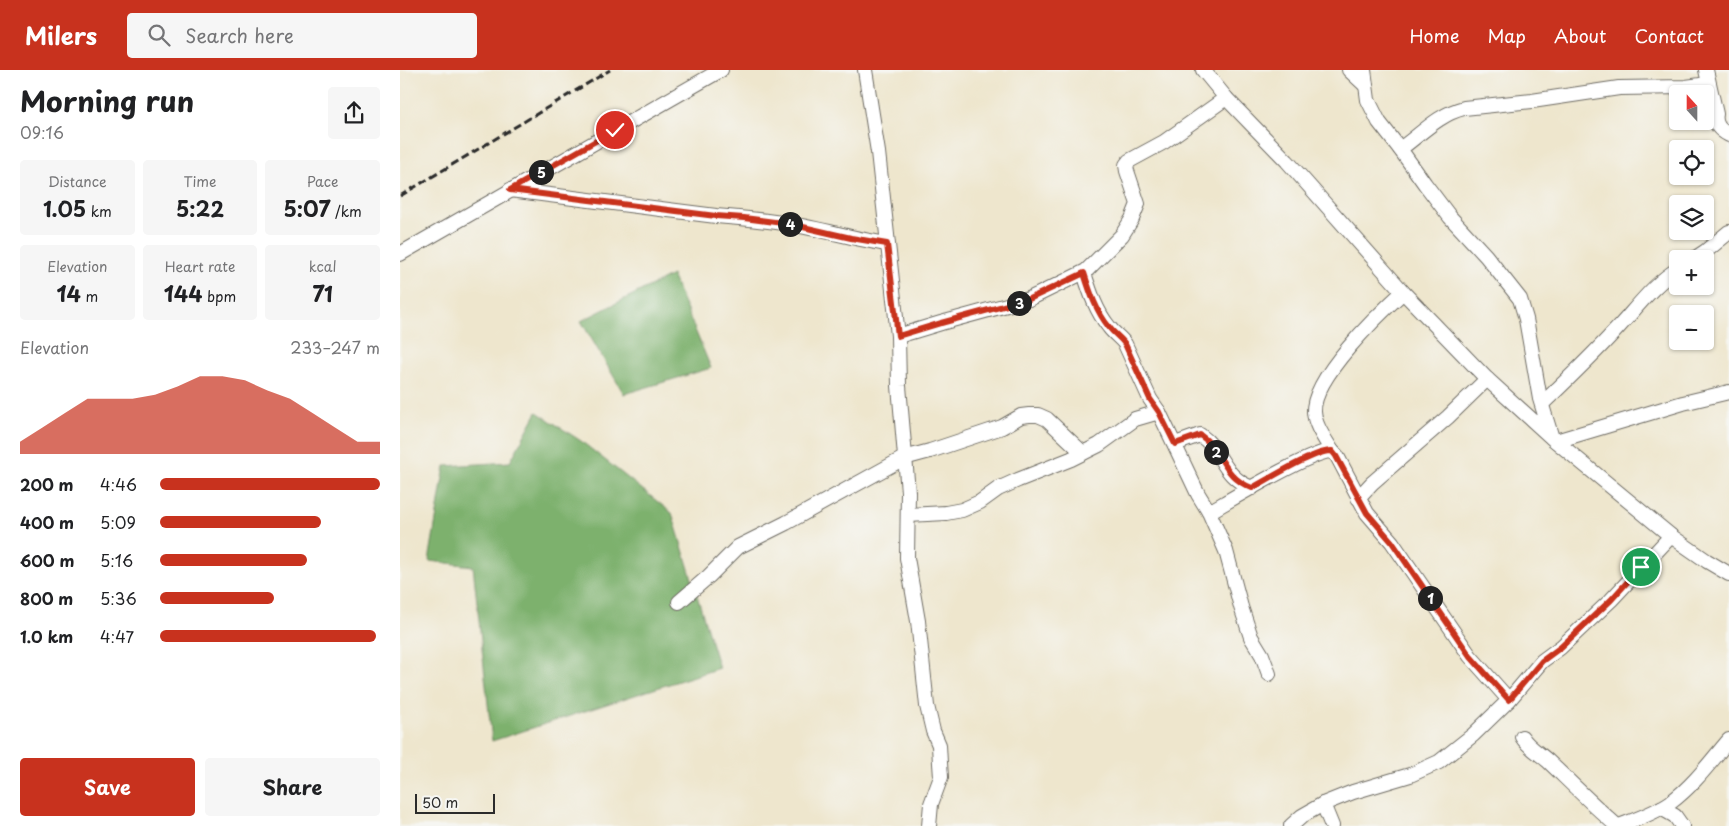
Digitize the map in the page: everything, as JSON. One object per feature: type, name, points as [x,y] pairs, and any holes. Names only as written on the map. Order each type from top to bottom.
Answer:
[{"type":"street","points":[[400,254],[720,70]]},
{"type":"street","points":[[864,70],[878,152],[898,336],[904,458],[908,492],[907,558],[918,621],[927,706],[933,731],[939,745],[940,778],[931,804],[929,826]]},
{"type":"street","points":[[1350,70],[1365,84]]},
{"type":"street","points":[[1364,70],[1368,100],[1379,122],[1450,217],[1486,256],[1520,299],[1526,319],[1542,404],[1554,440]]},
{"type":"street","points":[[1706,70],[1716,114],[1715,119],[1720,130],[1729,135]]},
{"type":"street","points":[[1213,73],[1226,98],[1287,161],[1402,292],[1487,379],[1554,440],[1671,536],[1729,574]]},
{"type":"street","points":[[1400,148],[1446,116],[1464,108],[1532,101],[1619,88],[1686,88],[1708,84]]},
{"type":"street","points":[[898,336],[1029,299],[1084,273],[1122,235],[1132,219],[1138,204],[1127,171],[1126,165],[1129,161],[1164,142],[1226,98]]},
{"type":"street","points":[[510,190],[790,224],[887,244]]},
{"type":"street","points":[[1707,250],[1729,232]]},
{"type":"street","points":[[1084,273],[1091,295],[1103,319],[1110,330],[1120,336],[1125,344],[1150,399],[1159,412],[1198,494],[1209,512],[1226,552],[1246,622],[1269,674]]},
{"type":"street","points":[[1542,404],[1616,331],[1644,298],[1669,275]]},
{"type":"street","points":[[1402,292],[1358,336],[1336,364],[1321,388],[1315,404],[1316,422],[1367,513],[1392,542],[1470,656],[1509,700]]},
{"type":"street","points":[[1358,498],[1372,483],[1448,417],[1487,379]]},
{"type":"street","points":[[1554,440],[1682,403],[1729,392]]},
{"type":"street","points":[[908,515],[946,513],[962,510],[980,502],[998,489],[1099,445],[1135,419],[1159,412]]},
{"type":"street","points":[[679,602],[709,576],[738,546],[786,524],[904,458],[1002,427],[1021,416],[1029,415],[1038,415],[1047,419],[1083,453]]},
{"type":"street","points":[[1175,444],[1200,435],[1214,449],[1232,476],[1240,483],[1252,488]]},
{"type":"street","points":[[1209,512],[1297,464],[1325,451],[1332,451]]},
{"type":"street","points":[[1291,826],[1302,816],[1323,804],[1353,792],[1410,775],[1439,762],[1473,735],[1509,700],[1542,661],[1561,647],[1611,600],[1671,536]]},
{"type":"street","points":[[1522,737],[1526,743],[1538,752],[1582,795],[1618,826],[1645,817],[1673,801],[1694,781],[1729,740]]},
{"type":"street","points":[[1323,804],[1332,826]]},
{"type":"street","points":[[1661,808],[1675,816],[1682,826]]},
{"type":"green space","points":[[672,275],[711,368],[624,394],[581,321]]},
{"type":"green space","points":[[537,412],[581,441],[672,513],[719,668],[492,741],[473,566],[429,561],[445,466],[510,462]]},
{"type":"railway","points":[[400,196],[610,70]]},
{"type":"route","points":[[615,130],[510,190],[790,224],[887,244],[898,336],[1029,299],[1084,273],[1091,295],[1103,319],[1110,330],[1120,336],[1125,344],[1150,399],[1159,412],[1175,444],[1200,435],[1214,449],[1232,476],[1240,483],[1252,488],[1325,451],[1332,451],[1367,513],[1392,542],[1470,656],[1509,700],[1542,661],[1561,647],[1611,600],[1641,567]]}]
